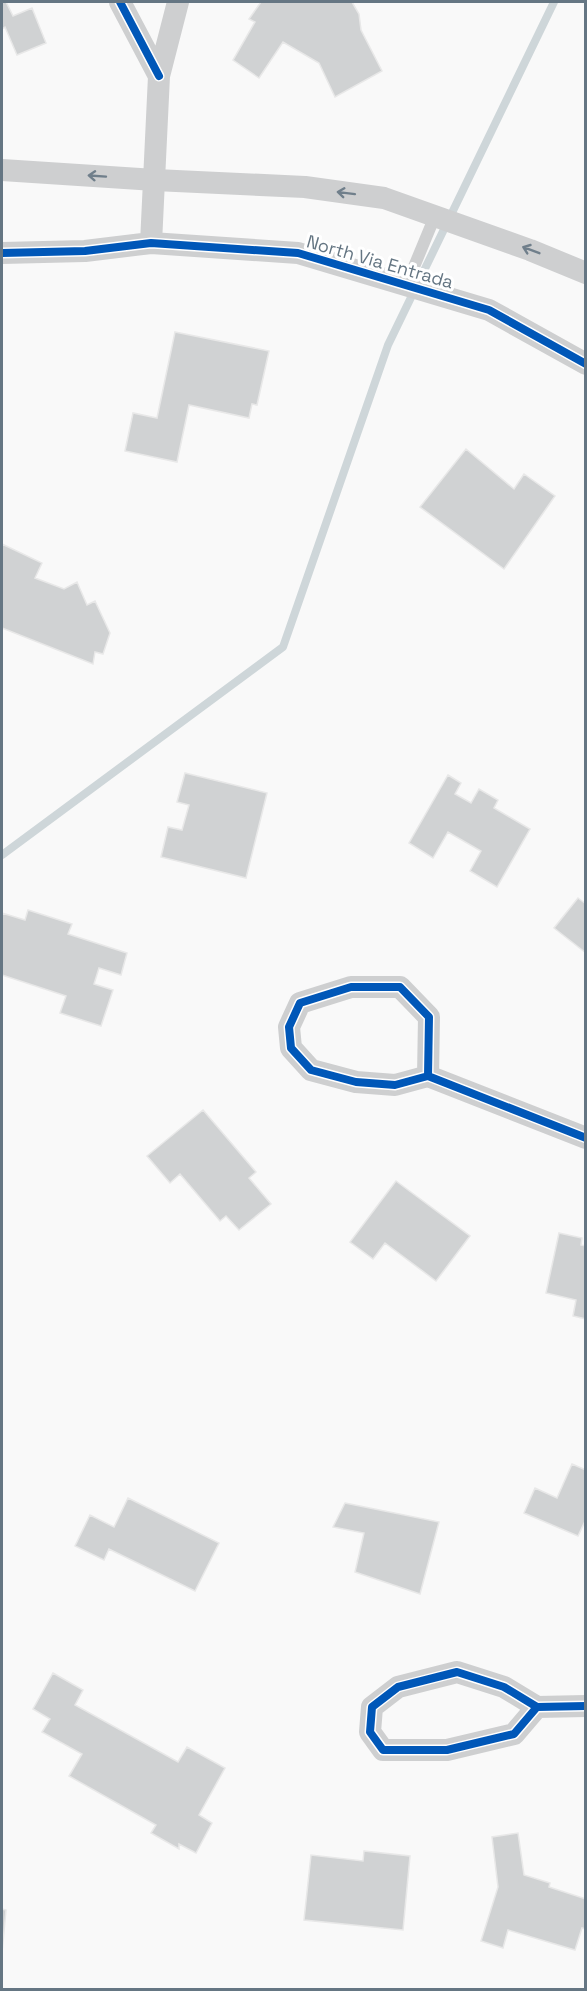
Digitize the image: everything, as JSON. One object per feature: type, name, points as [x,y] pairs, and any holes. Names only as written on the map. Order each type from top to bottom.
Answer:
[{"type":"street","points":[[120,2],[159,76]]},
{"type":"street","points":[[151,243],[159,76],[178,2]]},
{"type":"street","points":[[2,170],[305,187],[384,198],[530,250],[585,273]]},
{"type":"street","name":"North Via Entrada","points":[[2,253],[85,251],[151,243],[298,253],[489,310],[585,364]]},
{"type":"street","points":[[428,1076],[429,1017],[400,987],[351,987],[300,1003],[290,1027],[291,1048],[311,1070],[356,1082],[395,1085],[428,1076],[585,1138]]},
{"type":"street","points":[[537,1707],[514,1734],[447,1750],[383,1750],[370,1732],[372,1707],[398,1687],[457,1672],[504,1687],[537,1707],[585,1706]]},
{"type":"lane","points":[[406,285],[435,216]]},
{"type":"building","points":[[2,2],[6,2],[13,16],[32,8],[46,43],[17,55],[5,27],[2,29]]},
{"type":"building","points":[[261,2],[352,2],[359,14],[361,30],[382,71],[335,97],[319,63],[283,42],[259,78],[233,60],[255,22],[249,19]]},
{"type":"building","points":[[175,332],[269,351],[257,405],[252,404],[249,418],[189,405],[177,462],[125,451],[133,413],[157,418]]},
{"type":"building","points":[[466,449],[514,489],[524,474],[555,496],[504,569],[420,507]]},
{"type":"building","points":[[2,544],[42,563],[35,578],[64,589],[77,582],[87,605],[95,601],[110,633],[103,654],[95,652],[93,664],[2,628]]},
{"type":"building","points":[[185,773],[267,793],[246,878],[161,857],[168,827],[182,830],[189,805],[177,802]]},
{"type":"building","points":[[448,775],[461,783],[455,794],[471,803],[479,789],[498,800],[494,808],[530,829],[497,887],[470,871],[481,851],[448,832],[433,858],[409,843]]},
{"type":"building","points":[[578,898],[586,904],[586,953],[554,928]]},
{"type":"building","points":[[28,910],[72,924],[68,934],[127,953],[121,975],[99,968],[94,984],[113,990],[101,1026],[60,1013],[66,996],[2,975],[2,913],[25,920]]},
{"type":"building","points":[[203,1110],[256,1172],[249,1178],[271,1204],[239,1230],[226,1216],[220,1221],[180,1174],[170,1183],[147,1156]]},
{"type":"building","points":[[396,1181],[470,1236],[436,1281],[385,1243],[373,1259],[350,1242]]},
{"type":"building","points":[[559,1233],[582,1238],[581,1245],[586,1246],[586,1319],[573,1316],[576,1300],[546,1293]]},
{"type":"building","points":[[572,1464],[586,1470],[586,1519],[578,1536],[524,1513],[535,1488],[557,1498]]},
{"type":"building","points":[[128,1498],[219,1543],[195,1591],[109,1549],[104,1560],[75,1546],[90,1515],[114,1527]]},
{"type":"building","points":[[345,1503],[439,1522],[420,1594],[355,1572],[364,1533],[333,1527]]},
{"type":"building","points":[[53,1673],[83,1690],[75,1705],[178,1762],[187,1747],[225,1768],[199,1815],[212,1823],[196,1853],[179,1844],[179,1849],[151,1833],[156,1825],[69,1776],[82,1754],[42,1732],[50,1719],[33,1709]]},
{"type":"building","points":[[518,1833],[524,1875],[550,1883],[549,1887],[586,1899],[586,1929],[582,1928],[575,1950],[508,1930],[503,1948],[481,1941],[498,1887],[492,1837]]},
{"type":"building","points":[[364,1851],[410,1856],[403,1930],[304,1920],[311,1855],[363,1861]]},
{"type":"building","points":[[2,1909],[6,1910],[2,1953]]},
{"type":"waterway","points":[[2,855],[283,647],[388,345],[554,2]]},
{"type":"cycle path","points":[[120,2],[159,76]]},
{"type":"cycle path","points":[[2,253],[85,251],[151,243],[298,253],[489,310],[586,364]]},
{"type":"cycle path","points":[[428,1076],[429,1017],[400,987],[351,987],[300,1003],[289,1027],[291,1048],[311,1070],[356,1082],[395,1085],[428,1076],[586,1138]]},
{"type":"cycle path","points":[[537,1707],[514,1734],[447,1750],[383,1750],[370,1732],[372,1707],[398,1687],[457,1672],[504,1687],[537,1707],[586,1706]]}]
